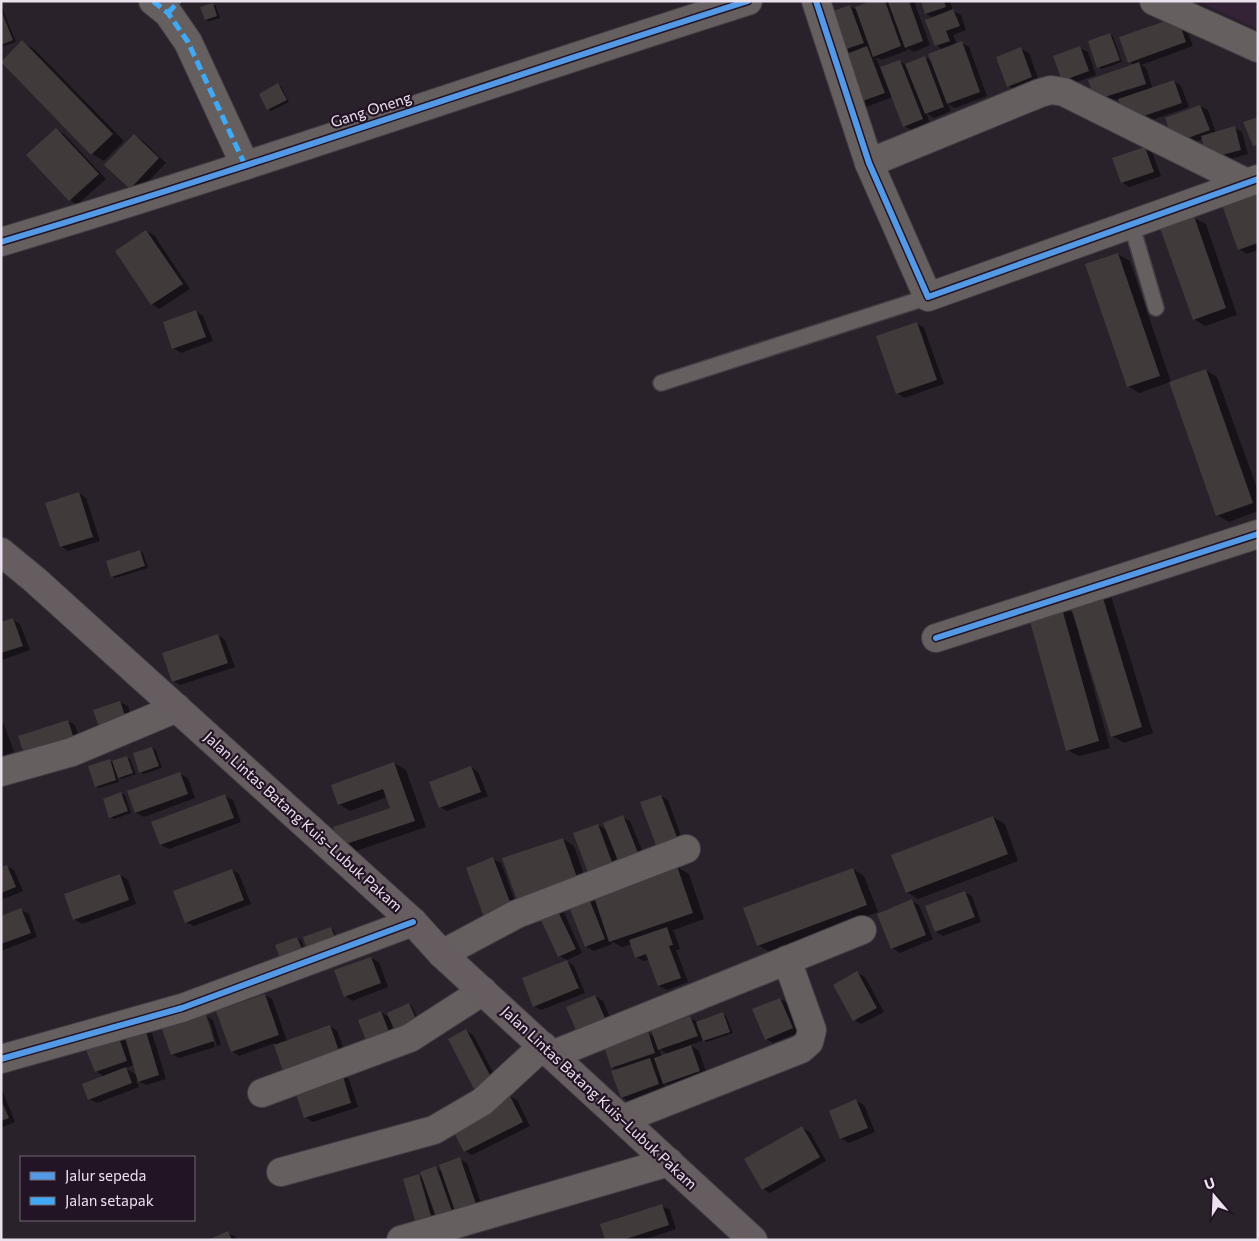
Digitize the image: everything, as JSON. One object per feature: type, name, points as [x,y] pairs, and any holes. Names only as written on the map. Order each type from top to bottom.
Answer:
[{"type":"highway","name":"Jalan Lintas Batang Kuis–Lubuk Pakam","points":[[1,552],[35,580],[413,922],[442,954],[753,1240]]},
{"type":"street","name":"Gang Oneng","points":[[1,242],[124,205],[748,1]]},
{"type":"street","points":[[816,1],[869,163],[928,297],[1251,180]]},
{"type":"street","points":[[1154,1],[1258,48]]},
{"type":"street","points":[[167,5],[188,42],[245,165]]},
{"type":"street","points":[[869,163],[1040,92],[1051,90],[1064,92],[1251,180]]},
{"type":"street","points":[[936,638],[1258,534]]},
{"type":"street","points":[[1,772],[72,752],[177,708]]},
{"type":"street","points":[[442,954],[517,914],[686,849]]},
{"type":"street","points":[[1,1059],[182,1008],[413,922]]},
{"type":"street","points":[[281,1172],[434,1130],[482,1102],[547,1051],[862,930]]},
{"type":"street","points":[[623,1119],[801,1049],[809,1042],[812,1030],[786,960]]},
{"type":"street","points":[[262,1093],[410,1038],[432,1022],[483,991]]},
{"type":"street","points":[[401,1240],[669,1162]]},
{"type":"lane","points":[[1131,223],[1156,308]]},
{"type":"lane","points":[[661,383],[928,297]]},
{"type":"shaded area","points":[[1198,1],[1258,1],[1258,29]]},
{"type":"building","points":[[871,1],[885,1],[901,46],[873,57],[855,7]]},
{"type":"building","points":[[909,1],[923,41],[905,48],[888,2]]},
{"type":"building","points":[[921,1],[944,1],[946,7],[925,14]]},
{"type":"building","points":[[213,3],[217,16],[205,20],[200,7]]},
{"type":"building","points":[[850,5],[864,43],[843,50],[830,12]]},
{"type":"building","points":[[953,9],[960,26],[946,31],[950,41],[935,46],[925,20]]},
{"type":"building","points":[[1,10],[13,40],[1,45]]},
{"type":"building","points":[[1177,17],[1186,42],[1128,63],[1119,37]]},
{"type":"building","points":[[1110,33],[1120,60],[1097,68],[1088,41]]},
{"type":"building","points":[[22,40],[113,134],[91,155],[1,62]]},
{"type":"building","points":[[962,41],[980,92],[947,104],[928,54]]},
{"type":"building","points":[[867,46],[885,93],[857,103],[839,57]]},
{"type":"building","points":[[1080,46],[1089,71],[1062,81],[1053,56]]},
{"type":"building","points":[[1021,47],[1032,77],[1007,87],[996,57]]},
{"type":"building","points":[[925,56],[944,107],[925,114],[905,64]]},
{"type":"building","points":[[900,60],[923,119],[903,127],[880,67]]},
{"type":"building","points":[[1139,62],[1146,84],[1095,100],[1088,80]]},
{"type":"building","points":[[1174,80],[1182,103],[1126,122],[1118,99]]},
{"type":"building","points":[[278,83],[287,100],[267,110],[259,94]]},
{"type":"building","points":[[1200,105],[1210,130],[1174,143],[1165,118]]},
{"type":"building","points":[[1258,117],[1258,145],[1253,146],[1243,122]]},
{"type":"building","points":[[1235,126],[1241,150],[1207,159],[1201,136]]},
{"type":"building","points":[[56,128],[99,174],[69,201],[26,155]]},
{"type":"building","points":[[134,134],[159,158],[130,189],[104,165]]},
{"type":"building","points":[[1145,147],[1154,172],[1121,183],[1112,158]]},
{"type":"building","points":[[1258,190],[1258,243],[1238,250],[1221,202]]},
{"type":"building","points":[[1194,216],[1226,308],[1193,320],[1160,228]]},
{"type":"building","points":[[146,230],[183,284],[151,305],[115,251]]},
{"type":"building","points":[[1118,253],[1160,376],[1127,387],[1085,264]]},
{"type":"building","points":[[196,310],[206,337],[172,349],[163,322]]},
{"type":"building","points":[[917,322],[937,380],[896,394],[876,336]]},
{"type":"building","points":[[1206,369],[1253,503],[1216,516],[1169,382]]},
{"type":"building","points":[[79,492],[93,537],[60,547],[45,503]]},
{"type":"building","points":[[140,550],[145,566],[111,577],[106,561]]},
{"type":"building","points":[[1100,588],[1142,727],[1111,737],[1068,598]]},
{"type":"building","points":[[1061,605],[1099,741],[1066,751],[1028,614]]},
{"type":"building","points":[[13,618],[23,646],[1,653],[1,622]]},
{"type":"building","points":[[218,634],[228,663],[172,682],[162,653]]},
{"type":"building","points":[[120,701],[128,724],[101,733],[93,710]]},
{"type":"building","points":[[68,720],[75,742],[26,759],[18,736]]},
{"type":"building","points":[[152,747],[159,766],[139,773],[133,753]]},
{"type":"building","points":[[127,756],[133,773],[118,778],[112,761]]},
{"type":"building","points":[[110,759],[116,780],[95,787],[88,766]]},
{"type":"building","points":[[394,762],[415,821],[340,846],[333,827],[390,808],[383,789],[338,805],[331,785]]},
{"type":"building","points":[[471,766],[481,792],[439,808],[429,782]]},
{"type":"building","points":[[180,772],[188,794],[135,813],[127,791]]},
{"type":"building","points":[[121,792],[128,811],[109,818],[103,799]]},
{"type":"building","points":[[225,794],[234,818],[160,845],[151,822]]},
{"type":"building","points":[[661,795],[678,840],[657,848],[640,802]]},
{"type":"building","points":[[623,815],[640,858],[620,866],[603,823]]},
{"type":"building","points":[[993,816],[1008,854],[906,893],[891,855]]},
{"type":"building","points":[[598,824],[613,865],[589,875],[573,833]]},
{"type":"building","points":[[563,838],[579,883],[518,903],[502,858]]},
{"type":"building","points":[[493,857],[513,910],[485,920],[466,868]]},
{"type":"building","points":[[7,865],[16,887],[1,893],[1,867]]},
{"type":"building","points":[[677,866],[693,913],[609,942],[593,894]]},
{"type":"building","points":[[853,868],[867,905],[757,946],[743,908]]},
{"type":"building","points":[[232,869],[244,900],[185,923],[173,891]]},
{"type":"building","points":[[120,874],[129,900],[73,920],[64,894]]},
{"type":"building","points":[[586,891],[605,939],[585,947],[566,899]]},
{"type":"building","points":[[965,891],[975,917],[935,932],[925,906]]},
{"type":"building","points":[[912,899],[926,935],[891,949],[877,914]]},
{"type":"building","points":[[553,901],[576,949],[558,957],[536,909]]},
{"type":"building","points":[[21,908],[31,933],[1,944],[1,916]]},
{"type":"building","points":[[331,927],[337,943],[308,952],[303,937]]},
{"type":"building","points":[[667,927],[673,945],[669,946],[681,978],[658,986],[646,954],[635,958],[629,940]]},
{"type":"building","points":[[297,937],[305,956],[283,965],[275,945]]},
{"type":"building","points":[[371,957],[381,983],[344,997],[334,970]]},
{"type":"building","points":[[567,960],[579,988],[533,1007],[522,978]]},
{"type":"building","points":[[857,971],[877,1008],[853,1021],[833,985]]},
{"type":"building","points":[[265,994],[279,1035],[231,1052],[216,1011]]},
{"type":"building","points":[[595,995],[605,1018],[576,1030],[566,1007]]},
{"type":"building","points":[[780,998],[793,1028],[765,1040],[752,1009]]},
{"type":"building","points":[[409,1003],[419,1026],[397,1036],[387,1013]]},
{"type":"building","points":[[381,1011],[392,1040],[369,1048],[358,1020]]},
{"type":"building","points":[[723,1012],[730,1032],[703,1041],[696,1022]]},
{"type":"building","points":[[206,1014],[214,1041],[171,1055],[162,1029]]},
{"type":"building","points":[[690,1016],[698,1036],[658,1050],[651,1030]]},
{"type":"building","points":[[330,1025],[340,1054],[284,1074],[274,1045]]},
{"type":"building","points":[[145,1028],[159,1075],[138,1082],[124,1034]]},
{"type":"building","points":[[466,1029],[493,1081],[475,1091],[448,1039]]},
{"type":"building","points":[[648,1031],[655,1053],[611,1068],[604,1046]]},
{"type":"building","points":[[118,1035],[127,1061],[95,1072],[85,1047]]},
{"type":"building","points":[[691,1045],[700,1071],[663,1084],[654,1058]]},
{"type":"building","points":[[650,1058],[659,1084],[621,1098],[611,1071]]},
{"type":"building","points":[[126,1067],[132,1083],[88,1100],[82,1084]]},
{"type":"building","points":[[342,1073],[351,1103],[304,1118],[294,1088]]},
{"type":"building","points":[[509,1094],[523,1122],[464,1152],[450,1125]]},
{"type":"building","points":[[856,1099],[868,1128],[840,1139],[829,1111]]},
{"type":"building","points":[[1,1100],[9,1118],[1,1121]]},
{"type":"building","points":[[802,1126],[820,1157],[762,1190],[744,1159]]},
{"type":"building","points":[[460,1157],[476,1204],[455,1211],[439,1165]]},
{"type":"building","points":[[436,1166],[453,1214],[437,1220],[420,1172]]},
{"type":"building","points":[[419,1174],[433,1223],[417,1227],[403,1179]]},
{"type":"building","points":[[662,1204],[669,1225],[623,1240],[605,1240],[600,1224]]},
{"type":"building","points":[[228,1231],[232,1240],[208,1240]]},
{"type":"marked path","points":[[153,1],[168,13],[188,42],[245,165]]},
{"type":"marked path","points":[[168,13],[179,1]]},
{"type":"cycle path","points":[[1,242],[282,154],[748,1]]},
{"type":"cycle path","points":[[816,1],[869,163],[928,297],[1258,179]]},
{"type":"cycle path","points":[[936,638],[1258,534]]},
{"type":"cycle path","points":[[1,1059],[182,1008],[413,922]]}]
